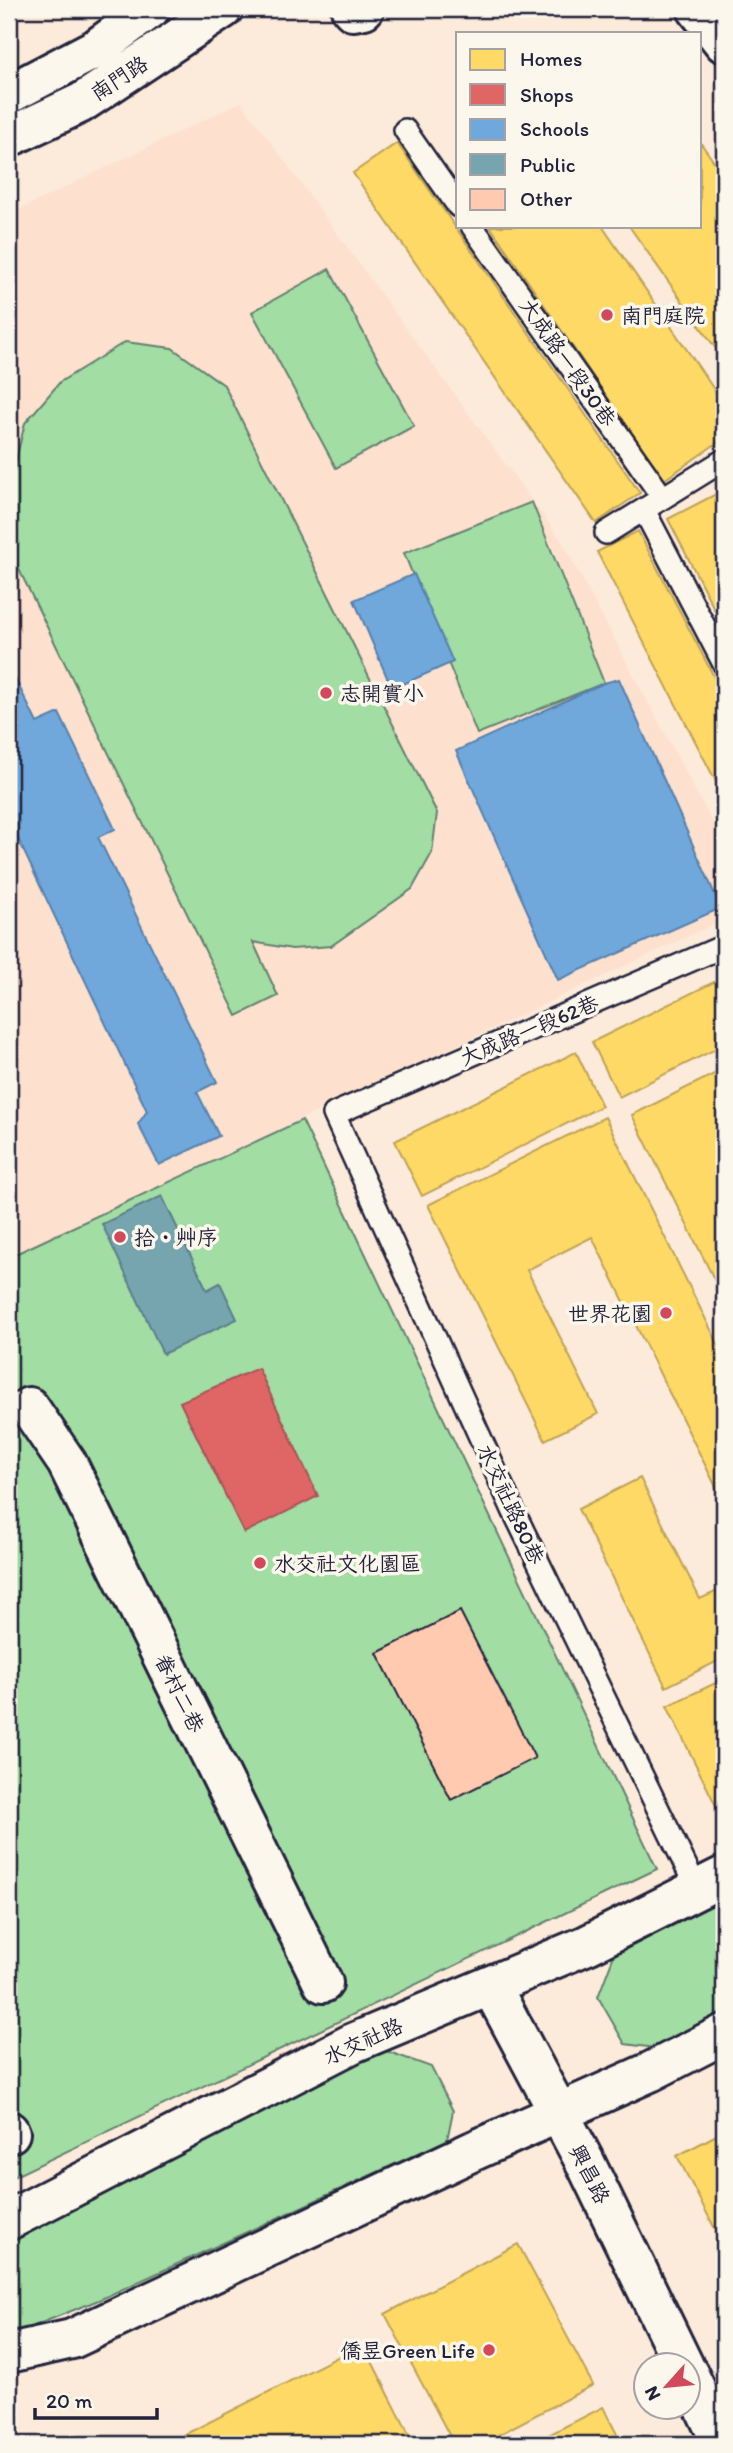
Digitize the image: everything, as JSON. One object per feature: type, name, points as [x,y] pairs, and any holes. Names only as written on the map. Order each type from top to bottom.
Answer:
[{"type":"street","name":"南門路","points":[[9,94],[97,48],[150,9]]},
{"type":"street","name":"南門路","points":[[9,137],[81,103],[223,9]]},
{"type":"street","points":[[351,9],[364,9]]},
{"type":"street","points":[[698,9],[724,43]]},
{"type":"street","name":"眷村二巷","points":[[29,1407],[67,1463],[324,1983]]},
{"type":"street","name":"水交社路","points":[[9,2220],[353,2043],[587,1945],[711,1882]]},
{"type":"street","name":"興昌路","points":[[491,1986],[559,2112],[678,2352]]},
{"type":"street","points":[[9,2382],[72,2339],[650,2072],[724,2034]]},
{"type":"street","points":[[9,2353],[72,2339]]},
{"type":"street","points":[[702,2402],[722,2444]]},
{"type":"lane","points":[[405,130],[456,203]]},
{"type":"lane","name":"大成路一段30巷","points":[[473,228],[663,498]]},
{"type":"lane","points":[[606,533],[724,460]]},
{"type":"lane","points":[[644,510],[724,664]]},
{"type":"lane","name":"大成路一段62巷","points":[[334,1114],[724,946]]},
{"type":"lane","name":"水交社路80巷","points":[[334,1114],[513,1510],[711,1882]]},
{"type":"shaded area","name":"志開實小","points":[[241,102],[562,542],[724,844],[724,919],[9,1257],[9,215]]},
{"type":"green space","points":[[329,269],[414,426],[336,468],[252,312]]},
{"type":"green space","points":[[125,342],[172,348],[224,385],[437,813],[432,853],[412,889],[331,946],[292,949],[253,942],[278,996],[237,1016],[9,549],[9,458],[14,468],[25,423],[60,382]]},
{"type":"green space","points":[[532,502],[604,683],[477,734],[404,553]]},
{"type":"green space","name":"水交社文化園區","points":[[302,1120],[657,1869],[9,2179],[9,1257]]},
{"type":"green space","points":[[724,1899],[724,2016],[656,2048],[625,2044],[598,1997],[614,1955]]},
{"type":"green space","points":[[381,2049],[431,2067],[453,2111],[447,2140],[101,2299],[9,2336],[9,2240]]},
{"type":"building: Homes","points":[[397,143],[640,493],[596,523],[353,173]]},
{"type":"building: Homes","name":"南門庭院","points":[[702,145],[724,176],[724,360],[630,228],[702,228]]},
{"type":"building: Homes","name":"南門庭院","points":[[491,228],[603,228],[724,404],[724,438],[664,480]]},
{"type":"building: Homes","points":[[724,490],[724,628],[668,519]]},
{"type":"building: Homes","points":[[638,531],[724,696],[724,797],[597,552]]},
{"type":"building: Homes","points":[[724,977],[724,1045],[619,1097],[592,1042]]},
{"type":"building: Homes","points":[[576,1052],[602,1106],[422,1196],[395,1141]]},
{"type":"building: Homes","points":[[724,1069],[724,1299],[632,1115]]},
{"type":"building: Homes","name":"世界花園","points":[[605,1117],[724,1356],[724,1503],[592,1237],[527,1270],[598,1414],[545,1440],[428,1205]]},
{"type":"building: Homes","points":[[640,1478],[700,1599],[724,1588],[724,1658],[666,1687],[578,1509]]},
{"type":"building: Homes","points":[[724,1679],[724,1812],[720,1814],[667,1706]]},
{"type":"building: Homes","points":[[724,2131],[724,2246],[677,2156]]},
{"type":"building: Homes","name":"僑昱Green Life","points":[[518,2244],[593,2385],[481,2444],[454,2444],[385,2314]]},
{"type":"building: Homes","points":[[363,2344],[414,2444],[166,2444]]},
{"type":"building: Homes","points":[[603,2407],[622,2444],[531,2444]]},
{"type":"building: Shops","points":[[258,1368],[318,1496],[244,1533],[180,1402]]},
{"type":"building: Schools","points":[[414,574],[453,662],[392,689],[354,600]]},
{"type":"building: Schools","points":[[9,666],[37,723],[59,713],[115,829],[98,837],[217,1082],[197,1092],[219,1136],[159,1165],[138,1124],[147,1111],[9,820]]},
{"type":"building: Schools","points":[[619,679],[721,908],[558,980],[456,751],[604,683]]},
{"type":"building: Public","points":[[162,1196],[207,1290],[220,1283],[237,1319],[163,1354],[102,1224]]},
{"type":"building: Other","points":[[460,1611],[535,1758],[451,1800],[377,1653]]},
{"type":"place","name":"南門庭院","points":[[607,315]]},
{"type":"place","name":"志開實小","points":[[326,693]]},
{"type":"place","name":"拾・艸序","points":[[120,1237]]},
{"type":"place","name":"世界花園","points":[[666,1313]]},
{"type":"place","name":"水交社文化園區","points":[[260,1563]]},
{"type":"place","name":"僑昱Green Life","points":[[489,2350]]}]
